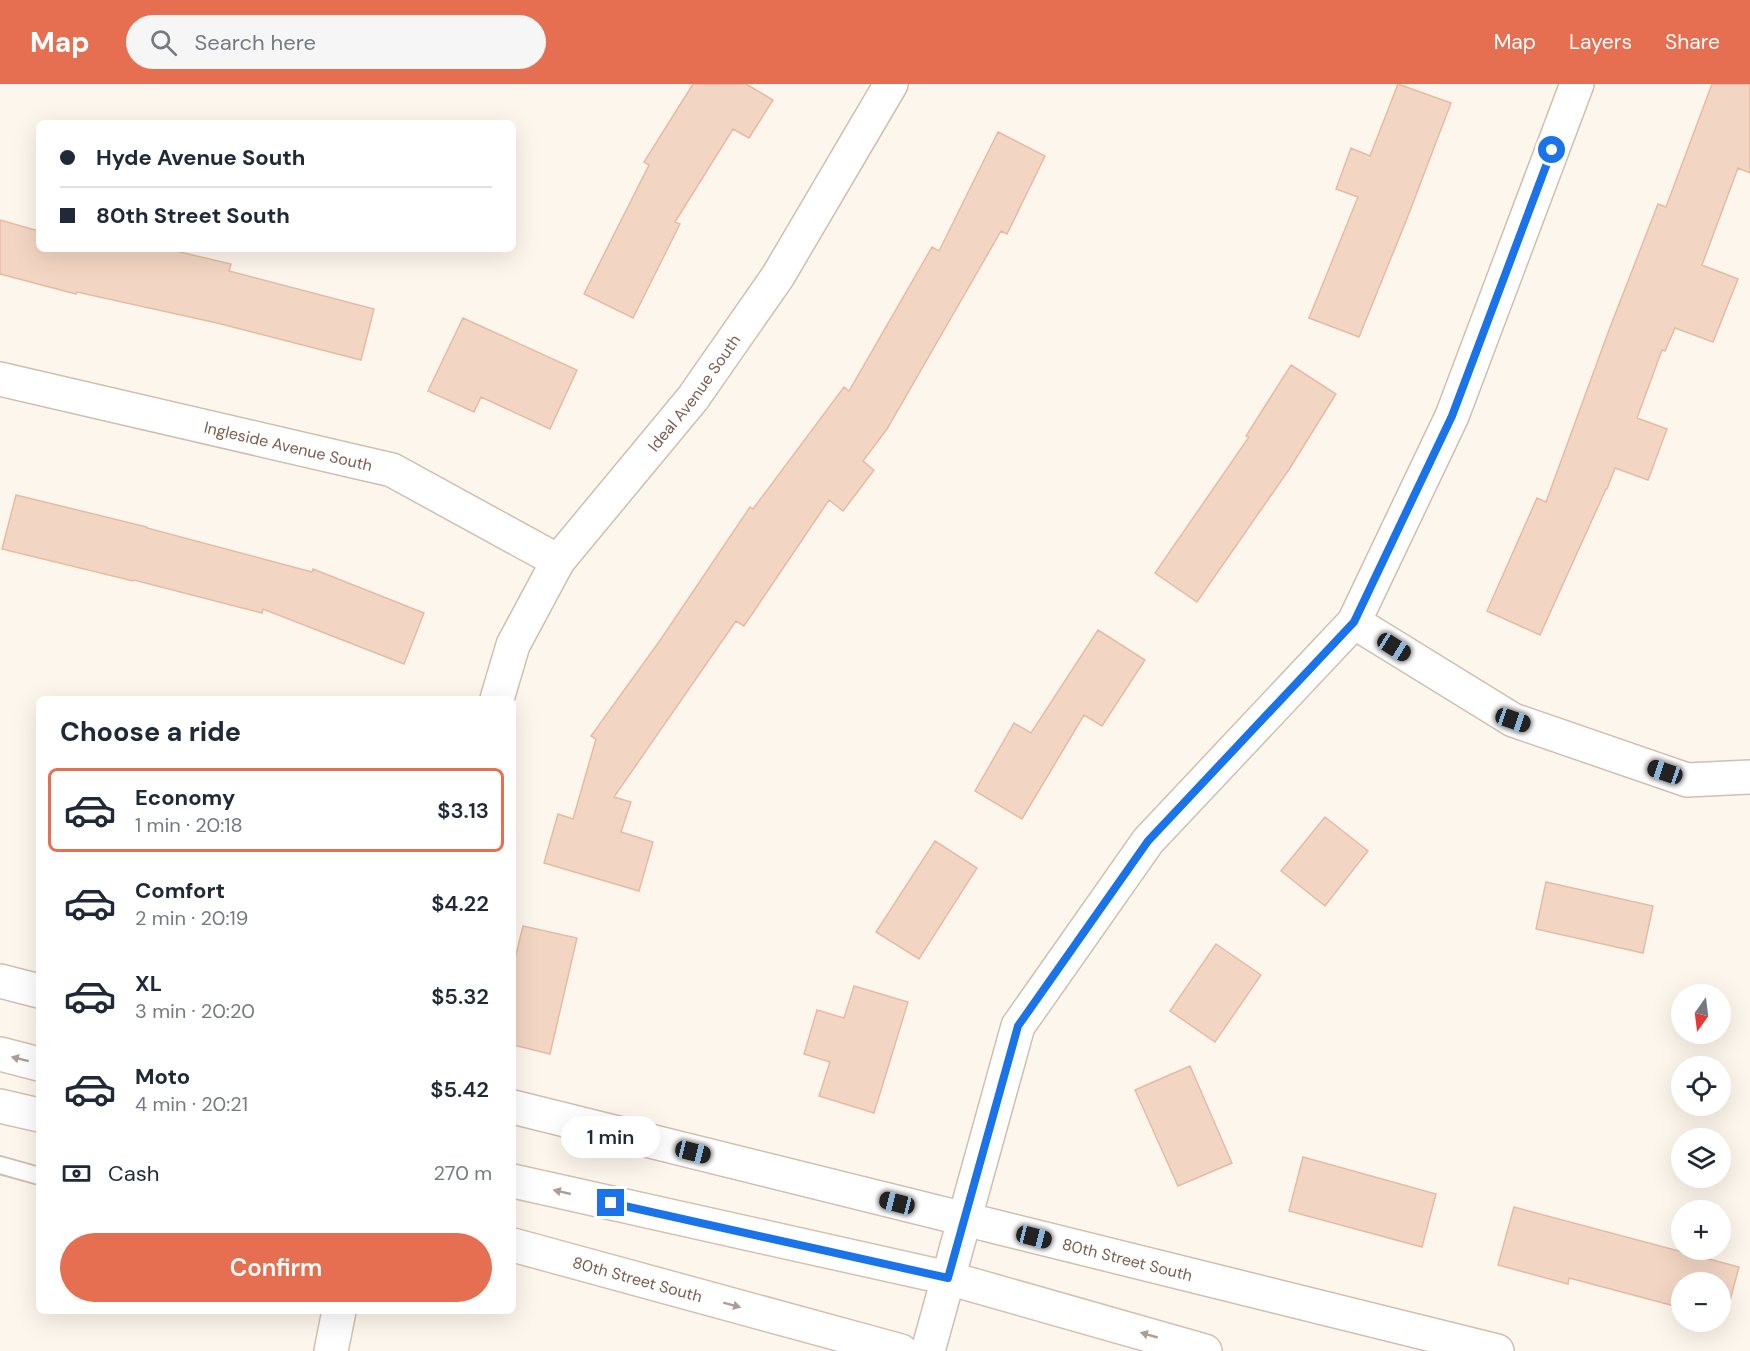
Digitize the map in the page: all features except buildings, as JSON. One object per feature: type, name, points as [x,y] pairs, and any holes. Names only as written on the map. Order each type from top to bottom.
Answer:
[{"type":"street","name":"Ideal Avenue South","points":[[498,696],[513,645],[558,561],[700,388],[778,276],[891,84]]},
{"type":"street","points":[[928,1351],[1018,1026],[1148,841],[1354,622],[1452,416],[1577,84]]},
{"type":"street","name":"Ingleside Avenue South","points":[[0,379],[392,470],[558,561]]},
{"type":"street","points":[[1354,622],[1513,720],[1687,780],[1750,777]]},
{"type":"street","points":[[0,981],[36,990]]},
{"type":"street","points":[[0,1054],[36,1063]]},
{"type":"street","points":[[0,1106],[36,1114]]},
{"type":"street","name":"80th Street South","points":[[516,1108],[1497,1351]]},
{"type":"street","points":[[516,1182],[948,1278],[1205,1351]]},
{"type":"street","name":"80th Street South","points":[[516,1246],[901,1351]]},
{"type":"street","points":[[331,1351],[338,1314]]},
{"type":"lane","points":[[0,1165],[36,1175]]},
{"type":"route","points":[[611,1203],[948,1278],[1018,1026],[1148,841],[1354,622],[1452,416],[1552,150]]}]
